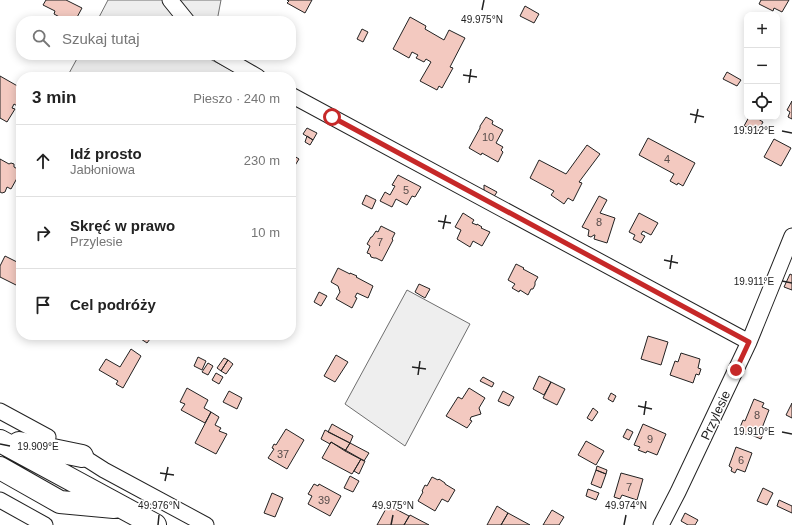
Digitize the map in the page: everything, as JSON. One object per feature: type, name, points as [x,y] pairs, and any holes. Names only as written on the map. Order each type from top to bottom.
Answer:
[{"type":"highway","points":[[0,440],[82,456]]},
{"type":"highway","points":[[0,440],[155,525]]},
{"type":"highway","points":[[0,468],[60,502],[123,508]]},
{"type":"street","points":[[170,0],[183,16]]},
{"type":"street","points":[[229,60],[249,72]]},
{"type":"street","points":[[296,98],[749,342]]},
{"type":"street","name":"Przylesie","points":[[661,525],[682,485],[749,342],[792,236]]},
{"type":"street","points":[[0,411],[48,437]]},
{"type":"street","points":[[82,456],[104,470],[206,525]]},
{"type":"street","points":[[0,500],[45,525]]},
{"type":"shaded area","points":[[108,0],[163,0],[176,16],[100,16]]},
{"type":"shaded area","points":[[176,0],[221,0],[218,16],[189,16]]},
{"type":"shaded area","points":[[76,60],[212,60],[235,72],[70,72]]},
{"type":"shaded area","points":[[407,290],[470,324],[405,446],[345,404]]},
{"type":"building","points":[[46,0],[66,0],[82,8],[78,16],[58,16],[54,14],[55,11],[43,5]]},
{"type":"building","points":[[287,0],[312,0],[305,13],[287,3],[289,1]]},
{"type":"building","points":[[761,0],[789,0],[782,12],[774,8],[773,11],[759,4]]},
{"type":"building","points":[[525,6],[539,14],[534,23],[520,16]]},
{"type":"building","points":[[410,17],[426,26],[425,29],[444,40],[449,30],[465,38],[450,67],[453,68],[442,88],[439,86],[437,90],[420,81],[431,62],[426,59],[424,62],[416,58],[418,55],[412,52],[409,58],[393,49]]},
{"type":"building","points":[[362,29],[368,32],[363,42],[357,39]]},
{"type":"building","points":[[727,72],[741,80],[737,86],[723,79]]},
{"type":"building","points":[[0,76],[16,85],[16,105],[14,104],[12,108],[15,109],[7,122],[0,118]]},
{"type":"building","points":[[792,101],[792,119],[788,117],[790,112],[787,110]]},
{"type":"building","points":[[486,117],[493,121],[492,124],[503,130],[496,143],[503,147],[501,150],[503,152],[498,162],[469,148]]},
{"type":"building","points":[[747,120],[760,120],[763,122],[758,131],[748,125],[747,127],[744,126]]},
{"type":"building","points":[[307,128],[317,133],[313,140],[303,134]]},
{"type":"building","points":[[307,136],[313,140],[310,145],[305,142]]},
{"type":"building","points":[[648,138],[695,163],[683,186],[678,183],[677,185],[670,181],[674,174],[639,155]]},
{"type":"building","points":[[774,139],[791,148],[781,166],[764,157]]},
{"type":"building","points":[[587,145],[600,154],[579,182],[582,183],[573,201],[568,198],[564,204],[551,195],[554,191],[530,178],[539,160],[566,174]]},
{"type":"building","points":[[296,157],[299,159],[296,164]]},
{"type":"building","points":[[0,159],[9,164],[14,164],[14,167],[16,168],[16,180],[11,189],[7,187],[5,192],[0,192]]},
{"type":"building","points":[[398,175],[421,187],[415,197],[412,196],[407,205],[396,199],[392,207],[380,201],[385,192],[390,195],[395,186],[392,185]]},
{"type":"building","points":[[484,185],[497,192],[493,198],[484,192]]},
{"type":"building","points":[[366,195],[376,200],[372,209],[362,204]]},
{"type":"building","points":[[599,196],[607,200],[600,213],[615,218],[607,243],[594,239],[595,235],[591,237],[588,236],[589,230],[582,227]]},
{"type":"building","points":[[463,213],[474,220],[472,223],[477,224],[482,227],[481,228],[490,232],[482,246],[473,241],[470,247],[457,239],[461,230],[455,227]]},
{"type":"building","points":[[639,213],[658,223],[651,235],[643,231],[641,234],[645,236],[641,243],[633,239],[635,235],[629,232]]},
{"type":"building","points":[[381,226],[395,233],[382,261],[371,257],[370,254],[367,253],[370,246],[367,244],[376,231],[378,232]]},
{"type":"building","points":[[5,256],[16,262],[16,285],[0,277],[0,266]]},
{"type":"building","points":[[516,264],[538,277],[533,289],[531,289],[528,295],[520,290],[519,292],[512,288],[515,284],[508,280]]},
{"type":"building","points":[[338,268],[357,276],[356,277],[373,286],[368,298],[357,293],[355,297],[357,298],[352,308],[336,299],[340,292],[338,286],[331,282]]},
{"type":"building","points":[[790,274],[792,275],[792,290],[784,287]]},
{"type":"building","points":[[419,284],[430,289],[425,298],[415,292]]},
{"type":"building","points":[[319,292],[327,296],[321,306],[314,302]]},
{"type":"building","points":[[648,336],[668,342],[661,365],[641,359]]},
{"type":"building","points":[[142,340],[149,340],[147,343]]},
{"type":"building","points":[[131,349],[141,356],[123,388],[116,384],[118,381],[99,370],[106,359],[120,367]]},
{"type":"building","points":[[681,353],[700,359],[698,368],[701,369],[699,375],[696,374],[693,383],[670,375],[675,361],[678,362]]},
{"type":"building","points":[[336,355],[348,362],[335,382],[324,376]]},
{"type":"building","points":[[198,357],[206,361],[202,370],[194,366]]},
{"type":"building","points":[[224,358],[228,360],[221,371],[217,368]]},
{"type":"building","points":[[228,360],[233,364],[226,374],[221,371]]},
{"type":"building","points":[[208,363],[213,366],[208,375],[202,372]]},
{"type":"building","points":[[216,373],[223,377],[219,384],[212,380]]},
{"type":"building","points":[[539,376],[551,382],[544,395],[533,389]]},
{"type":"building","points":[[483,377],[494,383],[492,387],[480,381]]},
{"type":"building","points":[[551,382],[565,389],[557,405],[543,398]]},
{"type":"building","points":[[187,388],[208,400],[204,408],[211,412],[205,423],[181,410],[185,404],[180,402]]},
{"type":"building","points":[[469,388],[485,398],[479,408],[481,414],[471,417],[470,420],[472,421],[467,428],[446,416],[458,397],[462,399]]},
{"type":"building","points":[[229,391],[242,398],[237,409],[223,402]]},
{"type":"building","points":[[503,391],[514,397],[509,406],[498,401]]},
{"type":"building","points":[[611,393],[616,396],[613,402],[608,399]]},
{"type":"building","points":[[754,399],[764,403],[762,407],[769,410],[762,428],[765,429],[761,439],[739,430],[743,420],[745,421]]},
{"type":"building","points":[[792,403],[792,418],[786,415]]},
{"type":"building","points":[[593,408],[598,412],[592,421],[587,418]]},
{"type":"building","points":[[211,412],[219,417],[215,425],[221,428],[219,431],[227,434],[216,454],[195,443]]},
{"type":"building","points":[[332,424],[353,436],[350,443],[328,432]]},
{"type":"building","points":[[643,424],[666,434],[657,455],[647,451],[646,453],[638,450],[640,447],[634,445]]},
{"type":"building","points":[[286,429],[304,440],[287,469],[268,458],[274,449],[272,448],[274,444],[276,445]]},
{"type":"building","points":[[627,429],[633,432],[629,440],[623,437]]},
{"type":"building","points":[[325,430],[350,443],[345,451],[331,442],[330,444],[321,439]]},
{"type":"building","points":[[586,441],[604,451],[596,465],[578,455]]},
{"type":"building","points":[[331,442],[361,459],[352,474],[322,458]]},
{"type":"building","points":[[350,443],[369,453],[364,461],[345,451]]},
{"type":"building","points":[[736,447],[752,453],[745,472],[737,469],[735,473],[731,471],[732,468],[729,466]]},
{"type":"building","points":[[361,459],[365,461],[359,474],[354,471]]},
{"type":"building","points":[[597,466],[607,470],[606,474],[596,470]]},
{"type":"building","points":[[596,470],[606,474],[601,488],[591,484]]},
{"type":"building","points":[[621,473],[643,479],[637,500],[622,495],[620,499],[614,497]]},
{"type":"building","points":[[350,476],[359,481],[353,492],[344,488]]},
{"type":"building","points":[[432,477],[438,480],[439,479],[455,490],[448,502],[442,499],[435,511],[418,501],[425,485],[427,486]]},
{"type":"building","points":[[314,484],[318,486],[319,484],[341,496],[330,516],[308,504],[312,496],[308,494]]},
{"type":"building","points":[[763,488],[773,493],[767,505],[757,501]]},
{"type":"building","points":[[588,489],[599,493],[596,500],[586,496]]},
{"type":"building","points":[[272,493],[283,498],[275,517],[264,513]]},
{"type":"building","points":[[779,500],[792,506],[792,513],[777,506]]},
{"type":"building","points":[[388,505],[409,516],[404,525],[377,525]]},
{"type":"building","points":[[497,506],[508,513],[501,525],[487,525]]},
{"type":"building","points":[[552,510],[564,517],[559,525],[543,525]]},
{"type":"building","points":[[508,513],[530,525],[501,525]]},
{"type":"building","points":[[685,513],[698,520],[695,525],[688,525],[681,521]]},
{"type":"building","points":[[410,515],[429,525],[404,525]]},
{"type":"route","points":[[332,117],[749,342],[736,370]]}]
